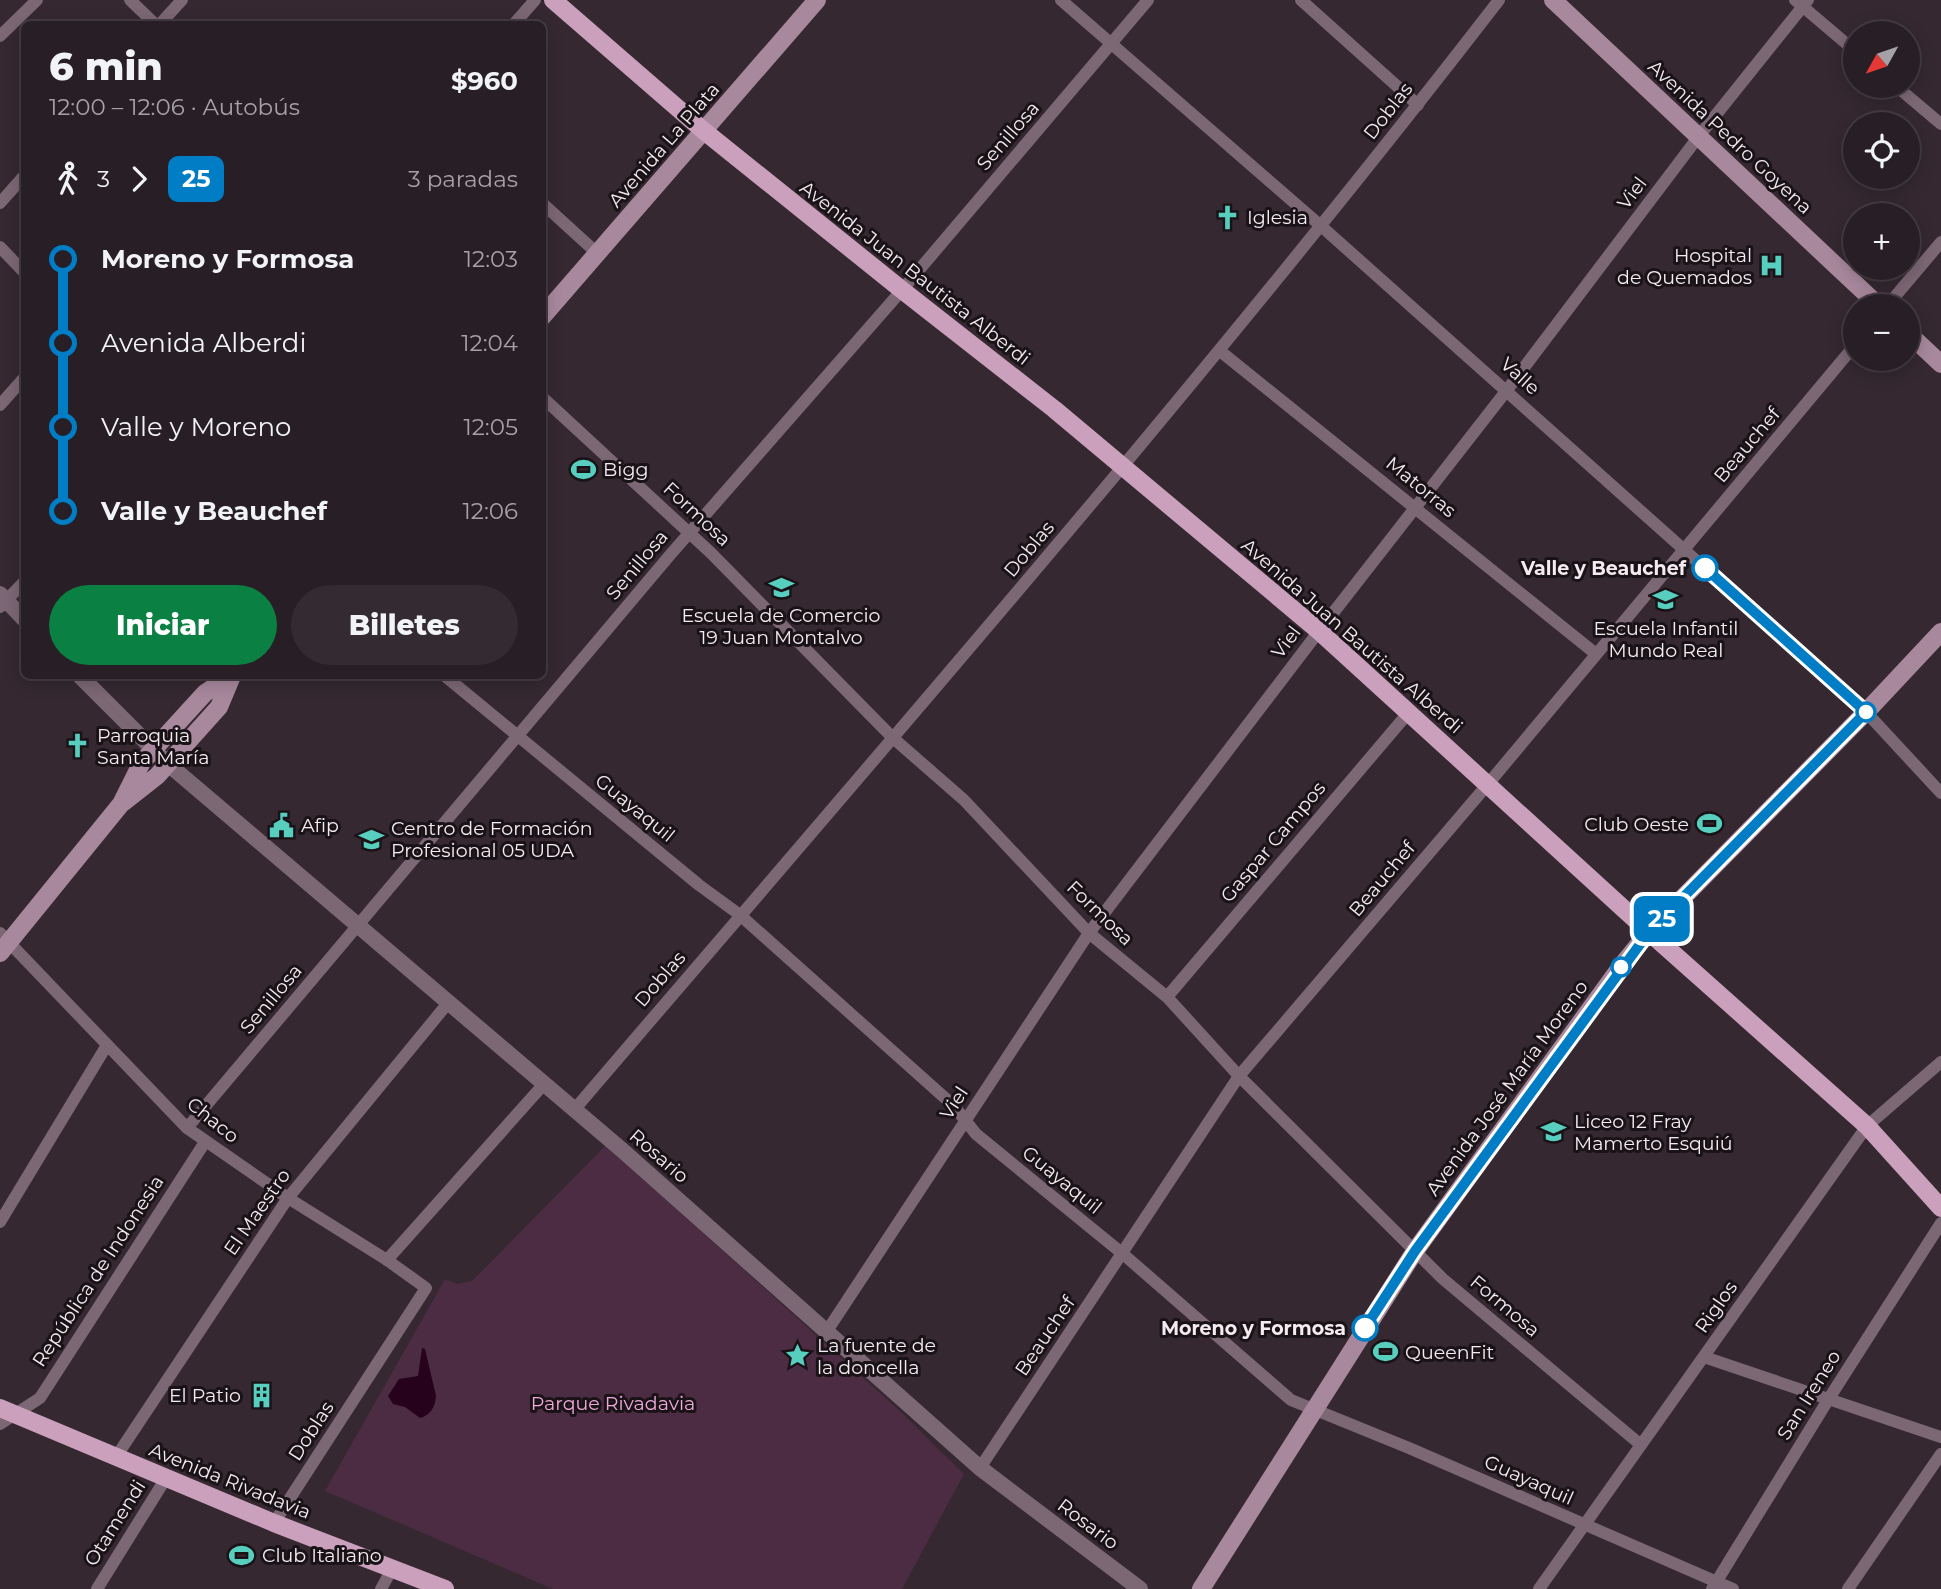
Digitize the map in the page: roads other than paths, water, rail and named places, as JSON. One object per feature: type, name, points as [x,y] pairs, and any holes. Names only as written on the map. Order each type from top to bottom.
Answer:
[{"type":"main road","name":"Avenida Juan Bautista Alberdi","points":[[553,0],[704,131],[1055,409],[1319,631],[1649,932],[1867,1126],[1941,1208]]},
{"type":"main road","name":"Avenida La Plata","points":[[546,312],[817,0]]},
{"type":"main road","name":"Avenida Pedro Goyena","points":[[1553,0],[1866,294]]},
{"type":"main road","points":[[1920,344],[1941,364]]},
{"type":"main road","name":"Avenida José María Moreno","points":[[1201,1589],[1415,1251],[1649,932],[1941,632]]},
{"type":"main road","points":[[121,804],[142,762],[205,693],[226,679]]},
{"type":"main road","points":[[3,942],[121,804],[158,776],[219,707],[230,679]]},
{"type":"main road","name":"Avenida Rivadavia","points":[[8,1412],[274,1523],[445,1589]]},
{"type":"street","points":[[0,36],[37,0]]},
{"type":"street","points":[[130,0],[154,21]]},
{"type":"street","points":[[161,21],[182,0]]},
{"type":"street","points":[[517,21],[535,0]]},
{"type":"street","name":"Valle","points":[[1061,0],[1507,390],[1866,712],[1941,793]]},
{"type":"street","name":"Senillosa","points":[[187,1128],[690,533],[902,290],[1148,0]]},
{"type":"street","points":[[1301,0],[1418,105]]},
{"type":"street","name":"Doblas","points":[[574,1110],[1123,468],[1321,226],[1499,0]]},
{"type":"street","points":[[1802,2],[1843,40]]},
{"type":"street","name":"Viel","points":[[827,1331],[1089,933],[1802,2]]},
{"type":"street","points":[[1910,98],[1941,124]]},
{"type":"street","points":[[0,203],[21,179]]},
{"type":"street","points":[[546,207],[598,254]]},
{"type":"street","points":[[1897,294],[1941,242]]},
{"type":"street","points":[[0,247],[21,269]]},
{"type":"street","name":"Matorras","points":[[1220,351],[1596,654]]},
{"type":"street","name":"Beauchef","points":[[980,1468],[1239,1076],[1843,359]]},
{"type":"street","points":[[0,405],[21,381]]},
{"type":"street","name":"Formosa","points":[[546,401],[690,533],[893,738],[964,800],[1089,933],[1167,998],[1239,1076],[1443,1279],[1641,1445]]},
{"type":"street","points":[[21,585],[2,601],[21,617]]},
{"type":"street","name":"Rosario","points":[[83,679],[169,764],[574,1110],[980,1468],[1140,1589]]},
{"type":"street","name":"Guayaquil","points":[[449,679],[699,885],[740,915],[954,1106],[976,1134],[1123,1254],[1291,1400],[1409,1448],[1714,1585],[1734,1589]]},
{"type":"street","name":"Gaspar Campos","points":[[1167,998],[1409,712]]},
{"type":"street","name":"Chaco","points":[[3,942],[187,1128],[426,1288]]},
{"type":"street","name":"El Maestro","points":[[116,1457],[288,1198],[448,1003]]},
{"type":"street","points":[[0,1222],[107,1045]]},
{"type":"street","name":"Riglos","points":[[1539,1589],[1867,1126],[1941,1062]]},
{"type":"street","points":[[387,1260],[544,1084]]},
{"type":"street","name":"República de Indonesia","points":[[0,1424],[8,1412],[40,1398],[205,1142]]},
{"type":"street","name":"San Ireneo","points":[[1714,1585],[1941,1223]]},
{"type":"street","name":"Doblas","points":[[274,1523],[426,1288]]},
{"type":"street","points":[[1704,1357],[1941,1437]]},
{"type":"street","points":[[1848,1589],[1941,1454]]},
{"type":"street","name":"Otamendi","points":[[97,1589],[166,1478]]},
{"type":"street","points":[[382,1589],[393,1567]]},
{"type":"place","name":"Iglesia","points":[[1227,217]]},
{"type":"place","name":"Hospital de Quemados","points":[[1772,266]]},
{"type":"place","name":"Bigg","points":[[583,469]]},
{"type":"place","name":"Valle y Beauchef","points":[[1705,568]]},
{"type":"place","name":"Escuela de Comercio 19 Juan Montalvo","points":[[781,587]]},
{"type":"place","name":"Escuela Infantil Mundo Real","points":[[1666,600]]},
{"type":"place","name":"Parroquia Santa María","points":[[77,746]]},
{"type":"place","name":"Club Oeste","points":[[1709,824]]},
{"type":"place","name":"Afip","points":[[281,825]]},
{"type":"place","name":"Centro de Formación Profesional 05 UDA","points":[[371,839]]},
{"type":"place","name":"Liceo 12 Fray Mamerto Esquiú","points":[[1554,1132]]},
{"type":"place","name":"Moreno y Formosa","points":[[1365,1328]]},
{"type":"place","name":"QueenFit","points":[[1385,1352]]},
{"type":"place","name":"La fuente de la doncella","points":[[797,1356]]},
{"type":"place","name":"El Patio","points":[[261,1395]]},
{"type":"place","name":"Club Italiano","points":[[242,1555]]},
{"type":"park label","name":"Parque Rivadavia","points":[[613,1403]]}]
